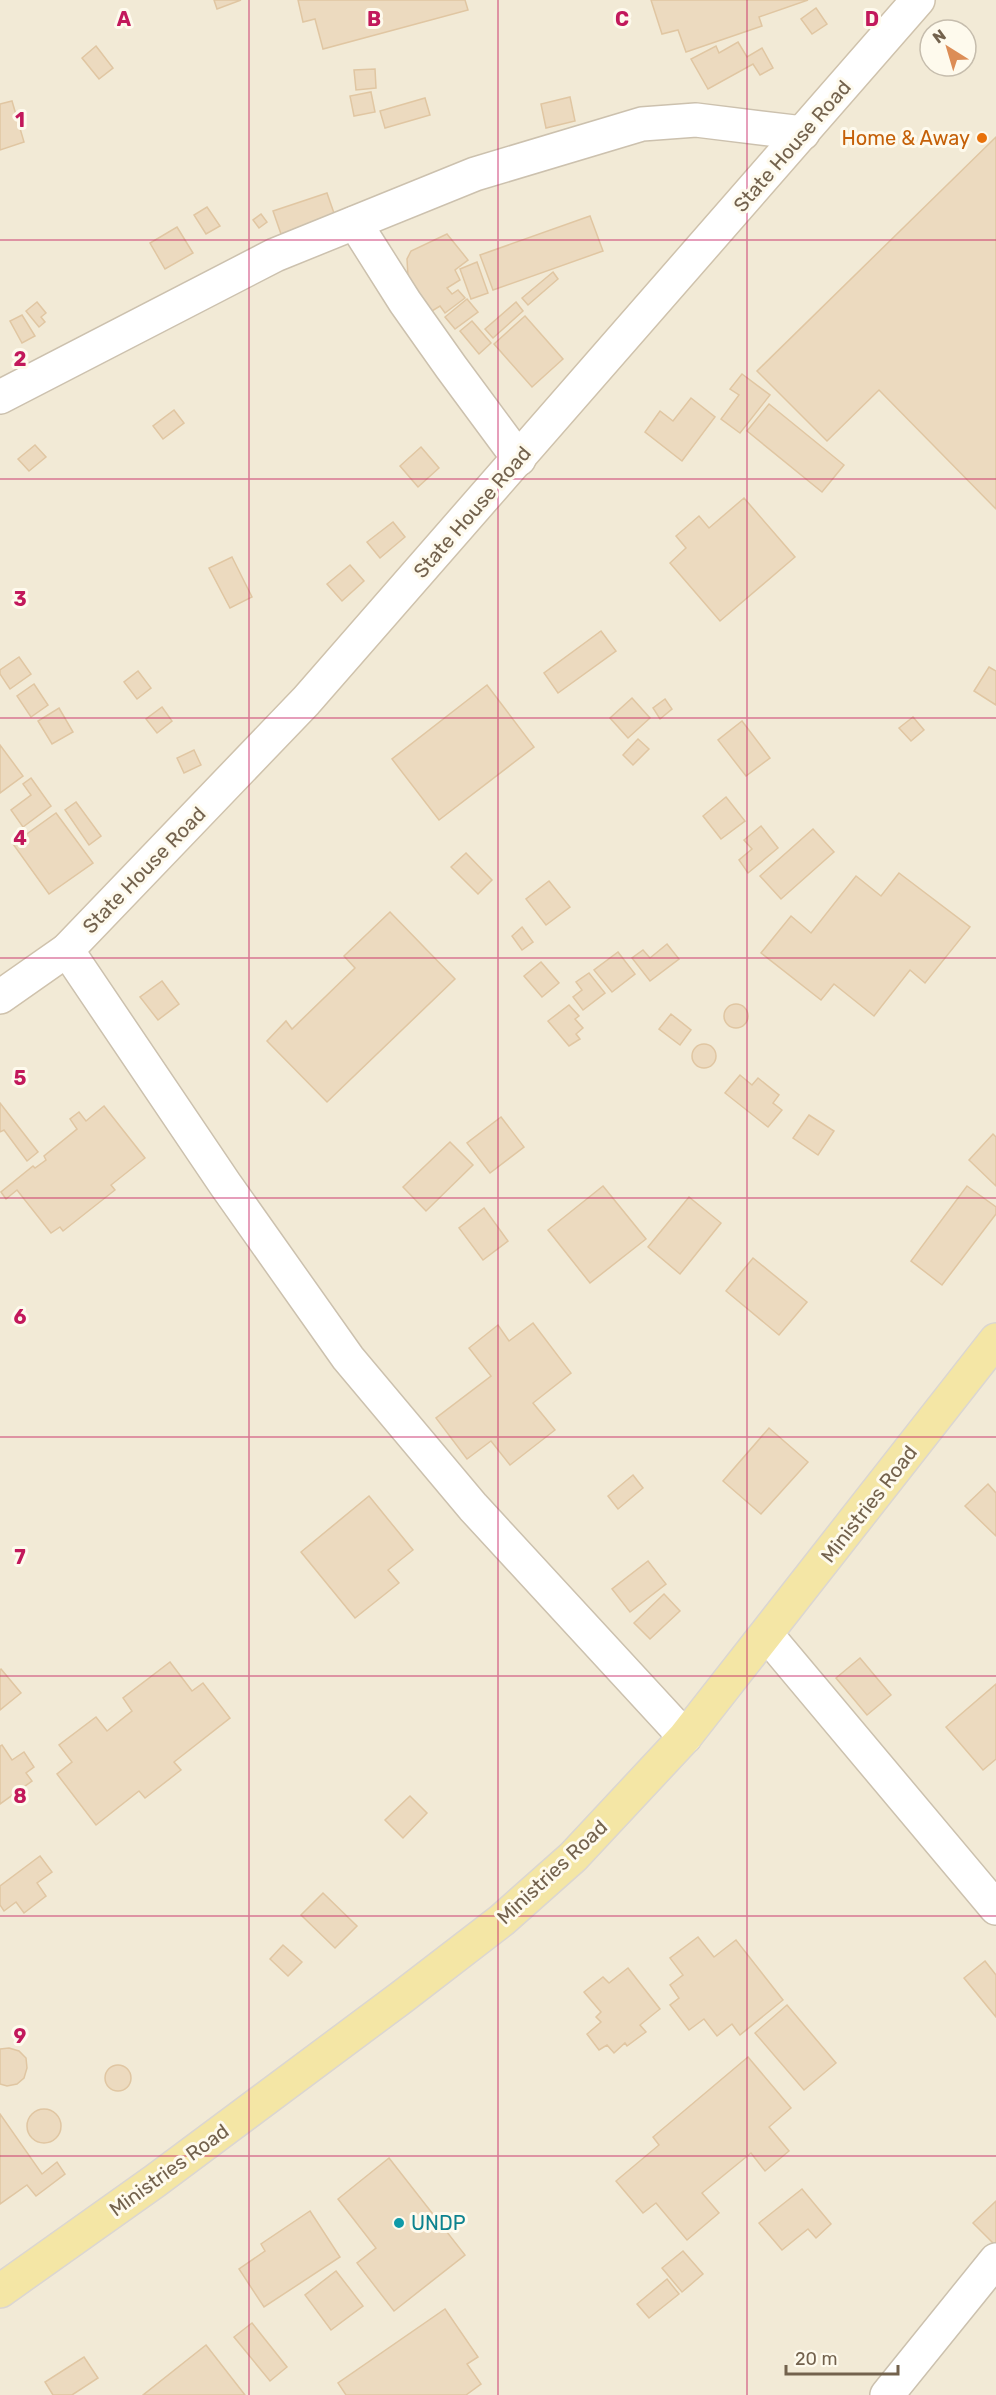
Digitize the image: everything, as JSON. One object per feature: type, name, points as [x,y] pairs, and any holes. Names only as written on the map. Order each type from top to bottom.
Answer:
[{"type":"main road","name":"Ministries Road","points":[[0,2291],[164,2174],[502,1920],[573,1857],[685,1737],[996,1340]]},
{"type":"street","name":"State House Road","points":[[0,997],[67,950],[306,701],[918,0]]},
{"type":"street","points":[[0,397],[275,255],[475,174],[642,124],[696,120],[803,133]]},
{"type":"street","points":[[355,223],[450,367],[519,459]]},
{"type":"street","points":[[67,950],[225,1184],[348,1358],[473,1507],[685,1737]]},
{"type":"street","points":[[767,1635],[996,1908]]},
{"type":"street","points":[[887,2395],[996,2260]]},
{"type":"shaded area","points":[[0,0],[996,0],[996,2395],[0,2395]]},
{"type":"building","points":[[214,0],[241,0],[217,9]]},
{"type":"building","points":[[298,0],[465,0],[468,10],[323,49],[315,19],[303,22]]},
{"type":"building","points":[[651,0],[808,0],[759,17],[762,26],[686,52],[678,30],[662,34]]},
{"type":"building","points":[[816,8],[827,24],[812,34],[801,19]]},
{"type":"building","points":[[738,42],[747,57],[762,48],[773,68],[760,75],[753,64],[708,89],[691,59],[716,46],[719,53]]},
{"type":"building","points":[[96,46],[113,68],[99,79],[82,58]]},
{"type":"building","points":[[375,69],[376,88],[356,90],[354,70]]},
{"type":"building","points":[[371,92],[375,112],[354,116],[350,96]]},
{"type":"building","points":[[570,97],[575,121],[546,128],[541,104]]},
{"type":"building","points":[[425,98],[430,115],[385,128],[380,111]]},
{"type":"building","points":[[12,101],[24,142],[0,150],[0,104]]},
{"type":"building","points":[[996,137],[996,509],[879,390],[827,441],[757,371]]},
{"type":"building","points":[[327,193],[335,216],[281,234],[273,211]]},
{"type":"building","points":[[207,207],[220,226],[206,234],[194,215]]},
{"type":"building","points":[[261,214],[267,222],[259,228],[253,220]]},
{"type":"building","points":[[590,216],[603,251],[493,290],[480,255]]},
{"type":"building","points":[[177,227],[193,253],[165,269],[150,243]]},
{"type":"building","points":[[447,234],[468,260],[455,270],[460,280],[447,288],[452,294],[458,290],[465,298],[445,313],[440,306],[432,311],[408,277],[407,259],[411,251]]},
{"type":"building","points":[[477,262],[488,293],[471,299],[460,269]]},
{"type":"building","points":[[553,272],[558,279],[528,305],[522,298]]},
{"type":"building","points":[[467,299],[478,312],[455,329],[445,317]]},
{"type":"building","points":[[37,302],[46,313],[41,317],[45,322],[39,327],[26,311]]},
{"type":"building","points":[[516,302],[523,311],[493,338],[485,329]]},
{"type":"building","points":[[22,315],[35,336],[22,343],[10,321]]},
{"type":"building","points":[[525,316],[563,359],[532,387],[494,344]]},
{"type":"building","points":[[472,321],[491,343],[479,354],[460,331]]},
{"type":"building","points":[[742,374],[770,395],[740,433],[721,419],[739,395],[730,389]]},
{"type":"building","points":[[691,398],[715,417],[682,461],[645,432],[660,411],[673,421]]},
{"type":"building","points":[[769,404],[844,465],[822,492],[747,431]]},
{"type":"building","points":[[174,410],[184,423],[163,439],[153,426]]},
{"type":"building","points":[[35,445],[46,457],[29,471],[18,459]]},
{"type":"building","points":[[421,447],[439,468],[418,487],[400,466]]},
{"type":"building","points":[[744,498],[795,557],[720,621],[670,563],[686,548],[676,536],[699,516],[709,528]]},
{"type":"building","points":[[393,522],[405,537],[380,558],[367,542]]},
{"type":"building","points":[[232,557],[252,597],[230,608],[209,568]]},
{"type":"building","points":[[350,565],[364,581],[342,601],[327,584]]},
{"type":"building","points":[[601,631],[616,651],[558,693],[544,673]]},
{"type":"building","points":[[19,657],[31,674],[10,689],[0,674],[0,670]]},
{"type":"building","points":[[989,667],[996,671],[996,705],[974,691]]},
{"type":"building","points":[[138,671],[151,688],[137,699],[124,682]]},
{"type":"building","points":[[34,684],[48,705],[31,717],[17,696]]},
{"type":"building","points":[[487,685],[534,747],[439,820],[392,759]]},
{"type":"building","points":[[632,698],[650,718],[628,738],[610,718]]},
{"type":"building","points":[[665,699],[672,709],[660,719],[653,708]]},
{"type":"building","points":[[162,707],[172,721],[157,733],[146,719]]},
{"type":"building","points":[[59,708],[73,732],[52,744],[38,721]]},
{"type":"building","points":[[913,717],[924,730],[911,741],[899,728]]},
{"type":"building","points":[[742,721],[770,758],[746,776],[718,740]]},
{"type":"building","points":[[638,739],[649,749],[633,765],[623,755]]},
{"type":"building","points":[[0,745],[23,776],[0,793]]},
{"type":"building","points":[[194,750],[201,765],[184,773],[177,758]]},
{"type":"building","points":[[31,778],[51,806],[23,827],[11,810],[31,795],[23,784]]},
{"type":"building","points":[[726,797],[745,821],[721,839],[703,816]]},
{"type":"building","points":[[76,802],[101,836],[89,845],[65,810]]},
{"type":"building","points":[[56,813],[93,863],[49,894],[13,844]]},
{"type":"building","points":[[761,826],[778,848],[748,873],[739,860],[752,849],[744,840]]},
{"type":"building","points":[[813,829],[834,852],[781,899],[760,876]]},
{"type":"building","points":[[466,853],[492,880],[478,894],[451,867]]},
{"type":"building","points":[[899,873],[970,927],[925,983],[910,970],[874,1016],[834,984],[821,1000],[761,953],[791,916],[811,933],[856,876],[881,896]]},
{"type":"building","points":[[549,881],[570,907],[546,925],[526,899]]},
{"type":"building","points":[[390,912],[455,979],[327,1102],[267,1041],[286,1021],[292,1029],[355,968],[344,956]]},
{"type":"building","points":[[522,927],[533,942],[522,950],[512,936]]},
{"type":"building","points":[[667,944],[679,959],[650,981],[632,958],[643,950],[650,958]]},
{"type":"building","points":[[618,952],[635,974],[612,992],[594,970]]},
{"type":"building","points":[[541,962],[559,983],[542,997],[524,976]]},
{"type":"building","points":[[589,973],[605,993],[583,1010],[573,997],[582,990],[576,982]]},
{"type":"building","points":[[162,981],[179,1004],[158,1020],[140,997]]},
{"type":"building","points":[[736,1004],[745,1007],[748,1016],[745,1025],[736,1028],[727,1025],[724,1016],[727,1007]]},
{"type":"building","points":[[569,1005],[579,1016],[575,1019],[583,1028],[576,1034],[580,1039],[569,1046],[548,1021]]},
{"type":"building","points":[[671,1014],[691,1030],[680,1045],[659,1029]]},
{"type":"building","points":[[704,1044],[712,1048],[716,1056],[712,1064],[704,1068],[696,1064],[692,1056],[696,1048]]},
{"type":"building","points":[[740,1075],[752,1085],[758,1078],[779,1095],[773,1103],[782,1110],[768,1127],[725,1093]]},
{"type":"building","points":[[0,1103],[38,1152],[27,1161],[4,1130],[0,1132]]},
{"type":"building","points":[[104,1106],[145,1158],[111,1185],[115,1190],[63,1231],[60,1227],[51,1233],[17,1190],[6,1199],[1,1192],[33,1166],[35,1168],[46,1160],[44,1156],[77,1129],[70,1119],[79,1112],[86,1121]]},
{"type":"building","points":[[809,1115],[834,1131],[818,1155],[793,1138]]},
{"type":"building","points":[[501,1117],[524,1147],[490,1173],[467,1143]]},
{"type":"building","points":[[993,1134],[996,1137],[996,1186],[969,1160]]},
{"type":"building","points":[[450,1142],[473,1165],[426,1211],[403,1187]]},
{"type":"building","points":[[603,1186],[646,1239],[590,1283],[548,1230]]},
{"type":"building","points":[[967,1186],[996,1207],[996,1214],[942,1285],[911,1261]]},
{"type":"building","points":[[689,1197],[721,1223],[680,1274],[648,1247]]},
{"type":"building","points":[[484,1208],[508,1241],[483,1260],[459,1228]]},
{"type":"building","points":[[753,1258],[807,1302],[779,1335],[726,1291]]},
{"type":"building","points":[[533,1323],[571,1373],[533,1403],[555,1430],[510,1465],[491,1441],[467,1459],[436,1418],[491,1376],[469,1348],[498,1325],[509,1341]]},
{"type":"building","points":[[769,1428],[808,1462],[761,1514],[723,1481]]},
{"type":"building","points":[[633,1475],[643,1488],[618,1509],[608,1496]]},
{"type":"building","points":[[988,1484],[996,1493],[996,1536],[965,1506]]},
{"type":"building","points":[[369,1496],[413,1550],[388,1570],[399,1583],[355,1618],[301,1552]]},
{"type":"building","points":[[648,1561],[666,1584],[630,1612],[612,1589]]},
{"type":"building","points":[[664,1594],[680,1611],[650,1639],[634,1623]]},
{"type":"building","points":[[860,1658],[891,1695],[867,1715],[836,1678]]},
{"type":"building","points":[[170,1662],[192,1691],[203,1683],[230,1718],[174,1762],[181,1770],[145,1798],[139,1791],[96,1825],[57,1774],[72,1762],[59,1745],[96,1717],[107,1731],[132,1711],[123,1698]]},
{"type":"building","points":[[0,1670],[21,1693],[0,1710]]},
{"type":"building","points":[[996,1684],[996,1759],[983,1770],[946,1727]]},
{"type":"building","points":[[2,1745],[12,1760],[24,1752],[34,1767],[26,1773],[32,1781],[0,1804],[0,1746]]},
{"type":"building","points":[[410,1796],[427,1813],[403,1838],[385,1820]]},
{"type":"building","points":[[40,1856],[52,1872],[37,1883],[46,1896],[24,1913],[16,1902],[4,1911],[0,1905],[0,1886]]},
{"type":"building","points":[[323,1893],[357,1926],[335,1948],[301,1915]]},
{"type":"building","points":[[698,1937],[714,1957],[736,1940],[783,2000],[740,2035],[732,2024],[717,2036],[704,2019],[689,2030],[670,2005],[679,1998],[670,1985],[683,1975],[670,1958]]},
{"type":"building","points":[[283,1945],[302,1962],[288,1976],[270,1959]]},
{"type":"building","points":[[985,1961],[996,1975],[996,2017],[964,1978]]},
{"type":"building","points":[[628,1968],[660,2009],[640,2025],[646,2032],[627,2046],[625,2043],[614,2053],[607,2045],[599,2050],[587,2034],[601,2022],[596,2017],[601,2012],[584,1992],[603,1977],[609,1983]]},
{"type":"building","points":[[787,2005],[836,2063],[804,2090],[755,2033]]},
{"type":"building","points":[[9,2048],[19,2051],[26,2058],[27,2068],[24,2078],[17,2084],[7,2086],[0,2084],[0,2049]]},
{"type":"building","points":[[748,2057],[791,2108],[769,2127],[789,2151],[765,2171],[751,2153],[702,2193],[719,2213],[687,2240],[656,2203],[643,2213],[616,2181],[659,2145],[653,2137]]},
{"type":"building","points":[[118,2065],[127,2069],[131,2078],[127,2087],[118,2091],[109,2087],[105,2078],[109,2069]]},
{"type":"building","points":[[44,2109],[56,2114],[61,2126],[56,2138],[44,2143],[32,2138],[27,2126],[32,2114]]},
{"type":"building","points":[[0,2114],[42,2174],[57,2162],[65,2174],[36,2196],[27,2185],[0,2204]]},
{"type":"building","name":"UNDP","points":[[389,2158],[465,2255],[394,2311],[357,2263],[376,2248],[338,2199]]},
{"type":"building","points":[[802,2189],[831,2224],[816,2238],[808,2229],[782,2250],[759,2223]]},
{"type":"building","points":[[996,2201],[996,2244],[995,2245],[973,2223]]},
{"type":"building","points":[[310,2211],[340,2257],[264,2307],[239,2269],[265,2251],[261,2244]]},
{"type":"building","points":[[683,2251],[703,2274],[682,2292],[662,2268]]},
{"type":"building","points":[[336,2271],[363,2306],[331,2330],[305,2295]]},
{"type":"building","points":[[667,2279],[679,2294],[649,2318],[637,2304]]},
{"type":"building","points":[[445,2309],[478,2357],[467,2364],[481,2384],[466,2395],[346,2395],[338,2383]]},
{"type":"building","points":[[252,2323],[287,2367],[270,2381],[234,2337]]},
{"type":"building","points":[[206,2345],[245,2395],[143,2395]]},
{"type":"building","points":[[84,2357],[98,2378],[72,2395],[53,2395],[45,2382]]},
{"type":"place","name":"Home & Away","points":[[982,138]]},
{"type":"place","name":"UNDP","points":[[399,2223]]}]
